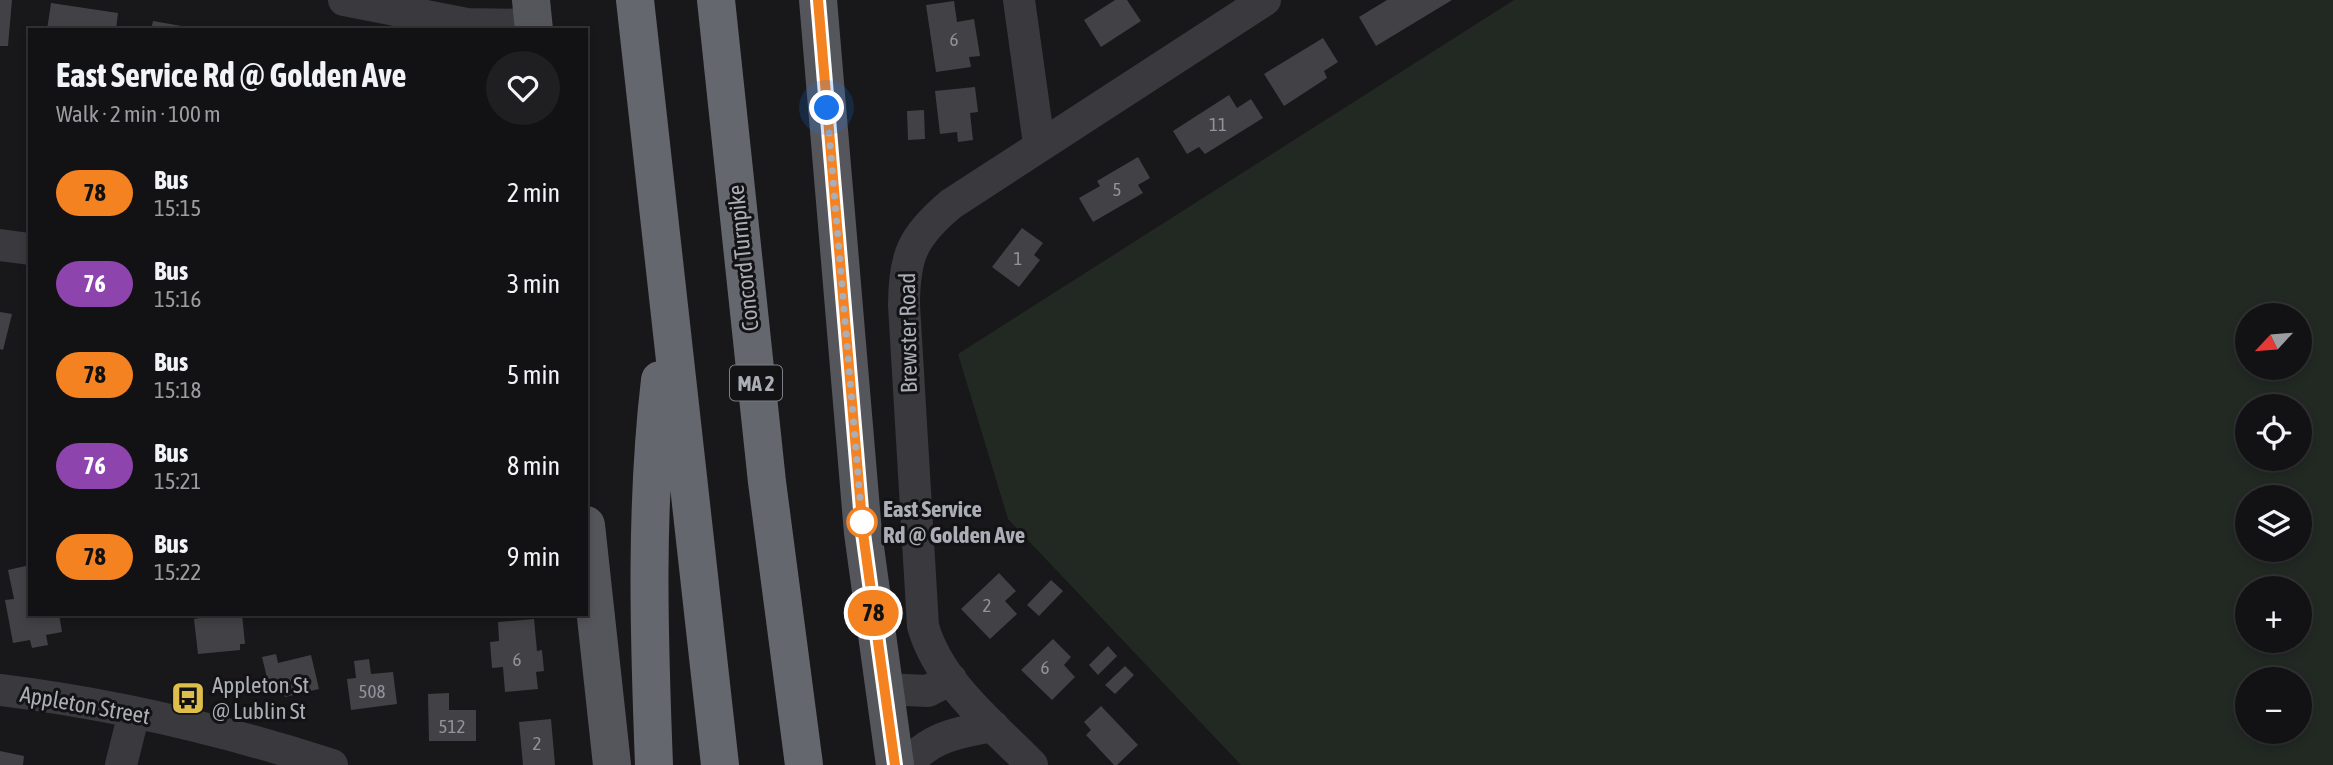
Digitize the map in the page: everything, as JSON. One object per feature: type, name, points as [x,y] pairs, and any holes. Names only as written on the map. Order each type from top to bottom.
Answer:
[{"type":"highway","points":[[635,0],[720,765]]},
{"type":"highway","name":"Concord Turnpike","points":[[716,0],[767,481],[804,765]]},
{"type":"highway","points":[[654,765],[649,630],[650,528],[664,280]]},
{"type":"main road","points":[[818,0],[863,533],[895,765]]},
{"type":"main road","points":[[588,543],[612,765]]},
{"type":"street","points":[[344,0],[467,24],[533,18]]},
{"type":"street","points":[[1019,0],[1039,144]]},
{"type":"street","name":"Brewster Road","points":[[1032,765],[951,679],[930,646],[920,606],[904,305],[906,263],[915,242],[930,222],[962,196],[1265,0]]},
{"type":"street","points":[[0,245],[28,249]]},
{"type":"street","points":[[883,689],[928,691],[951,679]]},
{"type":"street","name":"Appleton Street","points":[[0,690],[134,713],[243,737],[332,765]]},
{"type":"street","points":[[121,765],[134,713]]},
{"type":"street","points":[[908,765],[923,748],[940,738],[993,726]]},
{"type":"shaded area","points":[[1514,0],[2333,0],[2333,765],[1241,765],[1008,519],[958,354]]},
{"type":"building","points":[[0,0],[12,0],[8,46],[0,46]]},
{"type":"building","points":[[1115,0],[1127,0],[1141,21],[1101,47],[1084,20]]},
{"type":"building","points":[[1387,0],[1452,0],[1376,46],[1359,17]]},
{"type":"building","points":[[954,1],[957,22],[974,19],[980,56],[969,57],[971,67],[936,72],[926,5]]},
{"type":"building","points":[[51,3],[118,13],[116,28],[47,28]]},
{"type":"building","points":[[153,21],[193,28],[151,28]]},
{"type":"building","points":[[1323,38],[1338,62],[1324,71],[1327,78],[1284,106],[1264,74]]},
{"type":"building","points":[[975,87],[978,112],[970,113],[973,140],[958,142],[957,132],[940,134],[935,91]]},
{"type":"building","points":[[1229,95],[1237,108],[1251,99],[1263,118],[1205,154],[1199,147],[1187,154],[1173,131]]},
{"type":"building","points":[[924,110],[925,139],[908,140],[907,111]]},
{"type":"building","points":[[1138,157],[1150,178],[1138,185],[1143,193],[1093,222],[1079,198],[1100,186],[1097,181]]},
{"type":"building","points":[[1022,228],[1043,243],[1034,255],[1040,260],[1019,287],[992,267]]},
{"type":"building","points":[[0,312],[12,314],[3,350],[0,349]]},
{"type":"building","points":[[28,565],[28,616],[59,616],[62,632],[46,635],[48,645],[32,648],[30,640],[13,643],[5,600],[14,599],[8,570]]},
{"type":"building","points":[[999,573],[1016,591],[1005,601],[1017,614],[990,639],[961,609]]},
{"type":"building","points":[[1051,580],[1063,591],[1039,616],[1027,605]]},
{"type":"building","points":[[242,616],[245,644],[240,644],[240,650],[198,654],[194,619]]},
{"type":"building","points":[[534,619],[537,651],[542,650],[544,671],[536,672],[538,689],[505,692],[503,667],[492,668],[490,642],[499,641],[498,622]]},
{"type":"building","points":[[1053,639],[1071,657],[1064,665],[1075,677],[1052,700],[1021,670]]},
{"type":"building","points":[[1108,646],[1117,656],[1098,675],[1089,665]]},
{"type":"building","points":[[276,654],[278,663],[311,655],[319,689],[285,697],[281,683],[269,686],[262,657]]},
{"type":"building","points":[[369,659],[371,674],[393,672],[397,704],[351,710],[347,679],[356,678],[354,661]]},
{"type":"building","points":[[1125,666],[1134,675],[1115,694],[1105,685]]},
{"type":"building","points":[[449,693],[449,710],[476,710],[476,741],[429,741],[428,694]]},
{"type":"building","points":[[1101,706],[1138,745],[1117,765],[1086,735],[1091,730],[1084,722]]},
{"type":"building","points":[[551,719],[555,765],[523,765],[519,722]]},
{"type":"building","points":[[0,751],[24,756],[23,765],[0,765]]},
{"type":"bus line","name":"78","points":[[818,0],[866,566],[895,765]]},
{"type":"place","name":"East Service Rd @ Golden Ave","points":[[862,522]]},
{"type":"place","name":"Appleton St @ Lublin St","points":[[188,698]]},
{"type":"route","points":[[827,108],[863,533],[862,522]]}]
